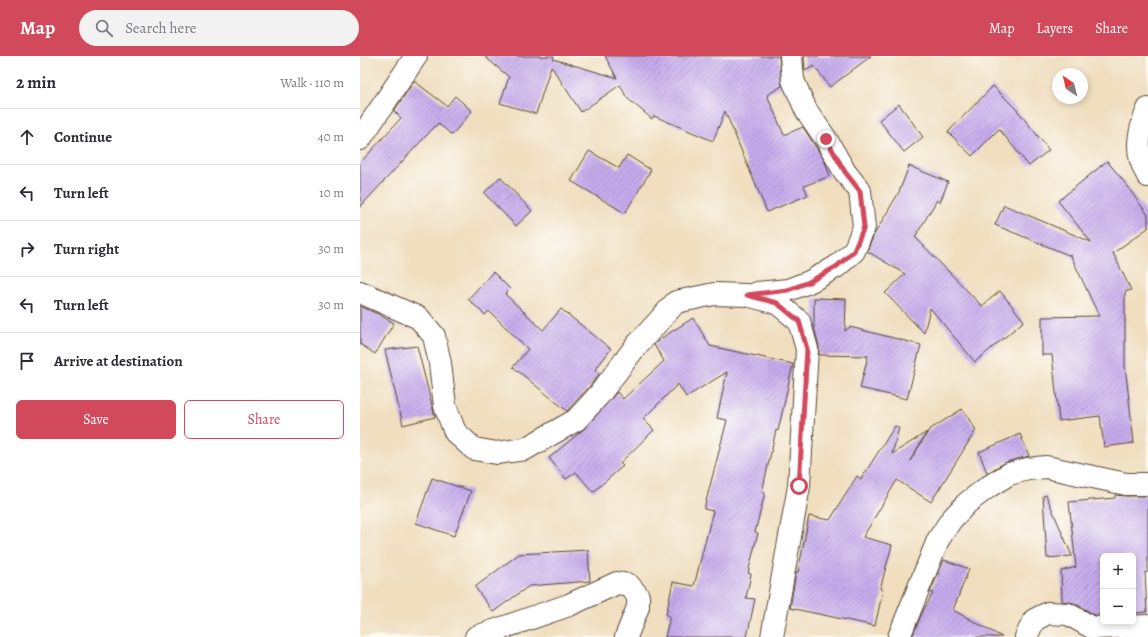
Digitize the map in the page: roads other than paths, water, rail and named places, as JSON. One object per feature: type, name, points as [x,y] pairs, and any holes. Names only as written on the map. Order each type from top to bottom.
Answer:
[{"type":"street","points":[[360,139],[416,56]]},
{"type":"street","points":[[360,292],[420,318],[434,336],[440,363],[445,406],[455,432],[474,449],[497,453],[525,449],[576,420],[599,395],[636,346],[676,302],[714,294],[747,295],[788,290],[809,282],[836,267],[854,251],[864,227],[860,191],[845,172],[826,139],[806,110],[793,80],[791,56]]},
{"type":"street","points":[[1148,109],[1142,122],[1138,148],[1142,167],[1148,176]]},
{"type":"street","points":[[747,295],[777,303],[799,321],[807,349],[799,486],[772,637]]},
{"type":"street","points":[[899,637],[938,540],[951,520],[967,503],[988,487],[1009,474],[1028,469],[1046,467],[1126,484],[1148,484]]},
{"type":"street","points":[[476,637],[569,605],[617,583],[629,585],[638,596],[638,607],[626,637]]},
{"type":"street","points":[[1026,637],[1034,620],[1048,613],[1068,614],[1093,628],[1148,626]]}]
